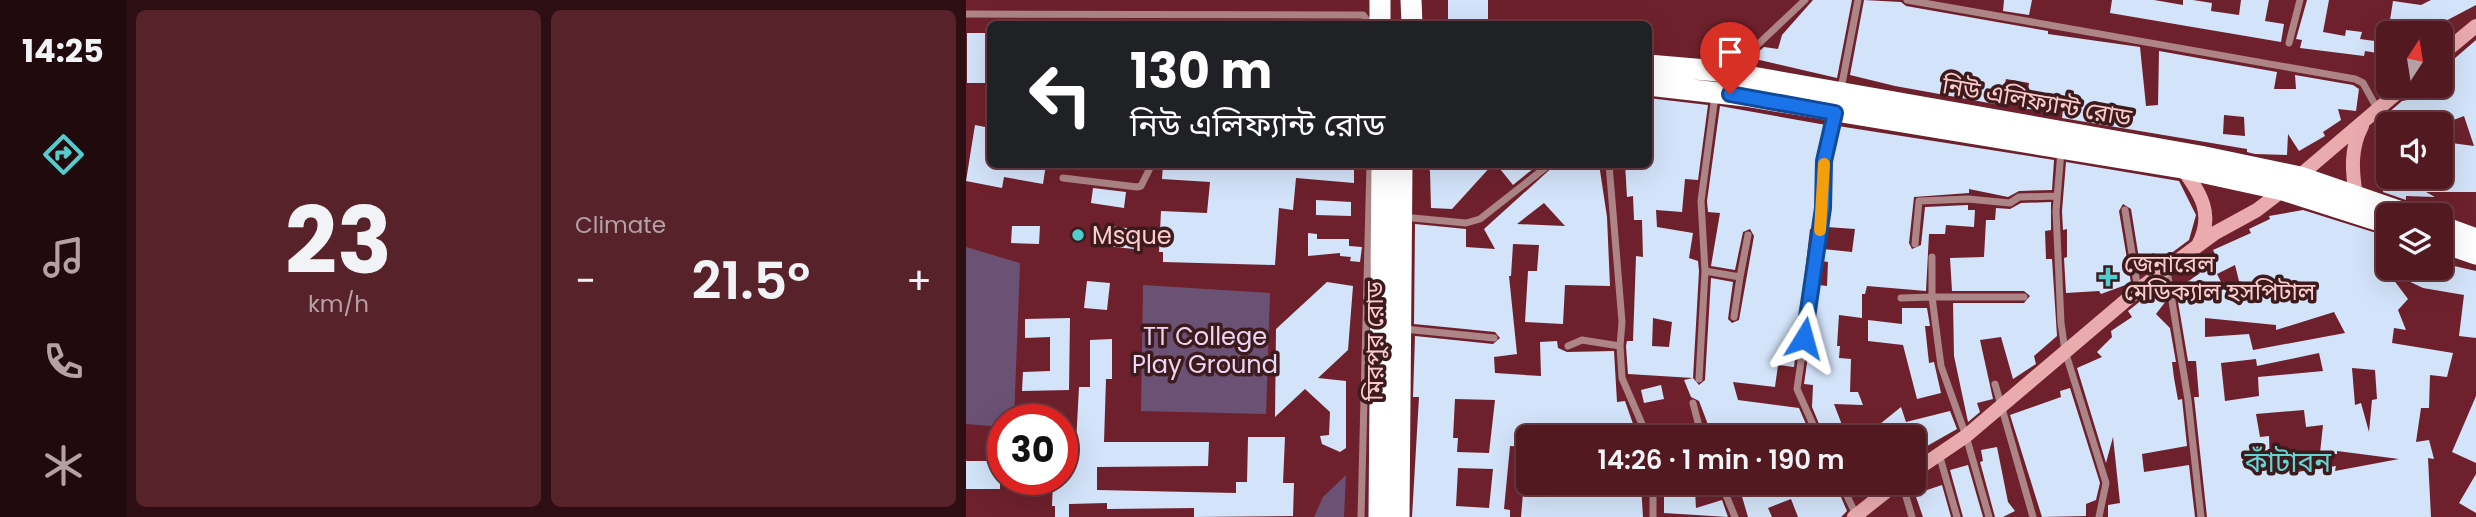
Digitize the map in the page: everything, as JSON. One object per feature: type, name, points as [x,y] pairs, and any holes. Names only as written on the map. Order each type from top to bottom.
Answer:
[{"type":"highway","points":[[1372,20],[1380,0]]},
{"type":"highway","points":[[1405,0],[1405,21]]},
{"type":"highway","points":[[1411,0],[1412,21]]},
{"type":"highway","name":"নিউ এলিফ্যান্ট রোড","points":[[1652,66],[2062,150],[2291,183],[2356,196],[2376,203]]},
{"type":"highway","name":"নিউ এলিফ্যান্ট রোড","points":[[1652,85],[1717,81]]},
{"type":"highway","name":"নিউ এলিফ্যান্ট রোড","points":[[1838,104],[2186,153],[2291,183],[2376,219]]},
{"type":"highway","name":"মিরপুর রোড","points":[[1379,517],[1382,168]]},
{"type":"highway","name":"মিরপুর রোড","points":[[1399,517],[1402,168]]},
{"type":"highway","points":[[2453,230],[2476,239]]},
{"type":"highway","points":[[2453,246],[2476,254]]},
{"type":"street","points":[[1699,379],[1705,271],[1701,201],[1717,81],[1805,0]]},
{"type":"street","points":[[1813,425],[1797,389],[1823,208],[1824,161],[1858,0]]},
{"type":"street","points":[[1907,0],[2355,79],[2363,83],[2378,110]]},
{"type":"street","points":[[2288,43],[2300,0]]},
{"type":"street","points":[[966,14],[1372,20]]},
{"type":"street","points":[[2454,44],[2476,26]]},
{"type":"street","points":[[1926,463],[1966,436],[2138,290],[2215,233],[2257,210],[2392,98]]},
{"type":"street","points":[[2356,196],[2352,167],[2353,150],[2364,122]]},
{"type":"street","points":[[2062,150],[2057,196],[2060,299],[2065,351],[2106,483],[2099,517]]},
{"type":"street","points":[[2182,167],[2205,205],[2205,232],[2197,247]]},
{"type":"street","points":[[1063,178],[1137,187],[1141,186],[1150,168]]},
{"type":"street","points":[[1361,517],[1370,168]]},
{"type":"street","points":[[1401,217],[1466,223],[1480,219],[1545,168]]},
{"type":"street","points":[[1609,168],[1622,322],[1622,378],[1642,425]]},
{"type":"street","points":[[1915,244],[1919,201],[1968,199],[2010,203],[2018,197],[2057,196]]},
{"type":"street","points":[[2125,210],[2138,290]]},
{"type":"street","points":[[1734,317],[1748,235]]},
{"type":"street","points":[[1932,257],[1932,297],[1941,366],[1966,436],[1989,517]]},
{"type":"street","points":[[2167,270],[2188,400],[2201,517]]},
{"type":"street","points":[[1705,271],[1740,277]]},
{"type":"street","points":[[1901,298],[2024,297]]},
{"type":"street","points":[[1400,328],[1494,338]]},
{"type":"street","points":[[1568,346],[1582,340],[1620,346]]},
{"type":"street","points":[[1995,384],[2033,517]]},
{"type":"street","points":[[1693,403],[1699,425]]},
{"type":"street","points":[[1939,454],[1957,517]]},
{"type":"street","points":[[1653,495],[1653,517]]},
{"type":"street","points":[[1726,495],[1735,517]]},
{"type":"street","points":[[1846,495],[1855,516],[1883,495]]},
{"type":"street","points":[[1904,495],[1912,517]]},
{"type":"green space","points":[[966,247],[1020,263],[1015,404],[987,404],[987,426],[966,424]]},
{"type":"green space","name":"TT College Play Ground","points":[[1143,285],[1270,293],[1266,414],[1141,411]]},
{"type":"green space","points":[[1346,475],[1344,517],[1314,517],[1323,497]]},
{"type":"building","points":[[1448,0],[1488,0],[1488,20],[1448,19]]},
{"type":"building","points":[[1813,0],[1852,0],[1837,78],[1751,58],[1764,47],[1778,49],[1782,35]]},
{"type":"building","points":[[1864,0],[1901,2],[1906,6],[2048,31],[2048,34],[2140,47],[2146,106],[2158,105],[2159,51],[2277,72],[2274,89],[2296,89],[2295,75],[2353,85],[2359,89],[2356,111],[2338,109],[2341,120],[2323,132],[2325,136],[2299,151],[2288,134],[2287,155],[2255,154],[2247,152],[2247,149],[2062,118],[2063,110],[2026,109],[2029,83],[2006,79],[2000,105],[1850,75]],"holes":[[[2224,115],[2244,117],[2245,136],[2223,134]]]},
{"type":"building","points":[[2004,0],[2032,0],[2029,15],[2003,11]]},
{"type":"building","points":[[2112,0],[2154,0],[2183,5],[2183,0],[2193,0],[2212,3],[2211,11],[2239,15],[2241,0],[2269,0],[2265,21],[2284,24],[2281,42],[2110,13]]},
{"type":"building","points":[[2307,0],[2329,0],[2323,32],[2345,36],[2346,30],[2362,32],[2360,39],[2376,41],[2376,53],[2365,51],[2364,56],[2300,48],[2302,40],[2296,39]]},
{"type":"building","points":[[2431,0],[2476,0],[2476,5],[2446,21],[2390,21],[2393,1],[2421,5]]},
{"type":"building","points":[[967,33],[987,33],[987,83],[967,83]]},
{"type":"building","points":[[2476,40],[2476,192],[2426,192],[2435,197],[2406,196],[2406,200],[2383,192],[2383,189],[2453,189],[2453,143],[2474,146],[2464,116],[2453,120],[2453,112],[2389,112],[2402,101],[2454,98],[2454,59]]},
{"type":"building","points":[[1652,98],[1708,105],[1698,180],[1685,179],[1682,212],[1656,210],[1657,227],[1693,233],[1689,258],[1698,261],[1699,271],[1693,378],[1628,374],[1626,346],[1627,341],[1633,341],[1636,256],[1643,257],[1642,220],[1634,220],[1633,196],[1627,197],[1625,168],[1652,168]],"holes":[[[1653,318],[1672,322],[1669,347],[1652,346]]]},
{"type":"building","points":[[1720,106],[1826,125],[1818,160],[1817,208],[1814,229],[1810,229],[1794,367],[1778,365],[1775,387],[1733,382],[1738,400],[1799,408],[1806,425],[1708,425],[1699,401],[1691,397],[1684,380],[1693,378],[1699,385],[1705,380],[1711,278],[1733,282],[1728,319],[1732,323],[1739,320],[1754,236],[1750,229],[1743,232],[1735,270],[1711,266],[1720,213],[1708,212],[1707,201]]},
{"type":"building","points":[[2376,123],[2376,158],[2374,125]]},
{"type":"building","points":[[975,125],[987,127],[987,168],[1045,168],[1043,184],[1004,177],[1002,188],[966,181]]},
{"type":"building","points":[[1838,126],[2054,160],[2052,190],[2019,191],[2008,197],[1969,189],[1969,193],[1914,197],[1909,243],[1912,249],[1921,245],[1925,207],[1968,205],[1968,210],[1975,210],[1974,227],[1946,225],[1945,234],[1929,234],[1926,291],[1867,286],[1865,294],[1862,294],[1862,318],[1839,315],[1839,358],[1851,359],[1850,392],[1858,392],[1863,405],[1834,404],[1842,425],[1820,425],[1812,407],[1813,385],[1804,384],[1808,356],[1816,357],[1818,339],[1811,338],[1819,285],[1827,286],[1828,262],[1822,261],[1823,249],[1852,252],[1855,229],[1827,227],[1830,162]]},
{"type":"building","points":[[2066,162],[2179,181],[2196,215],[2189,240],[2150,269],[2141,271],[2131,209],[2123,204],[2119,211],[2131,283],[2101,294],[2099,291],[2066,293],[2064,258],[2067,257],[2067,229],[2063,230],[2062,211]]},
{"type":"building","points":[[1163,168],[1354,168],[1354,183],[1296,178],[1293,210],[1279,208],[1275,265],[1163,262],[1163,252],[1159,252],[1161,211],[1207,213],[1210,182],[1162,179]]},
{"type":"building","points":[[1427,168],[1489,168],[1452,209],[1431,208],[1430,171]]},
{"type":"building","points":[[1499,168],[1534,168],[1513,185]]},
{"type":"building","points":[[1552,168],[1600,168],[1607,217],[1610,286],[1565,285],[1563,324],[1525,322],[1528,271],[1537,271],[1539,245],[1513,244],[1509,276],[1517,354],[1494,357],[1495,373],[1541,376],[1540,342],[1557,341],[1558,348],[1567,352],[1614,351],[1617,402],[1625,401],[1633,425],[1516,425],[1516,446],[1510,446],[1504,509],[1510,510],[1510,517],[1412,517],[1419,397],[1413,397],[1415,336],[1493,344],[1500,338],[1495,332],[1414,324],[1415,224],[1466,229],[1466,247],[1495,249],[1484,229]],"holes":[[[1544,203],[1565,226],[1517,224]],[[1455,399],[1495,400],[1489,453],[1457,452],[1458,438],[1453,438]],[[1458,468],[1493,469],[1489,508],[1456,506]]]},
{"type":"building","points":[[1093,188],[1126,192],[1124,208],[1091,203]]},
{"type":"building","points":[[1316,200],[1351,202],[1351,216],[1316,215]]},
{"type":"building","points":[[2051,202],[2051,230],[2045,231],[2046,259],[2052,259],[2057,336],[2034,356],[2036,364],[2013,379],[2001,337],[1980,340],[1993,399],[1977,403],[1980,412],[1968,422],[1954,356],[1953,303],[2024,303],[2030,296],[2024,291],[1952,291],[1950,258],[1984,257],[1986,220],[1995,220],[1996,208],[2010,209],[2021,203]]},
{"type":"building","points":[[2303,210],[2376,233],[2376,280],[2394,280],[2408,299],[2398,310],[2406,330],[2394,328],[2392,343],[2453,353],[2447,377],[2430,375],[2429,408],[2421,408],[2416,442],[2429,440],[2434,459],[2428,458],[2431,517],[2207,517],[2194,397],[2199,397],[2196,361],[2188,361],[2176,290],[2200,273],[2197,268],[2217,258],[2213,250],[2251,233],[2249,229],[2270,219],[2269,216]],"holes":[[[2235,265],[2240,285],[2225,290],[2217,274]],[[2334,312],[2345,333],[2253,350],[2249,334],[2205,337],[2205,318],[2276,325],[2276,330]],[[2319,353],[2323,371],[2258,377],[2259,396],[2225,401],[2221,363],[2256,359],[2257,366]],[[2352,368],[2375,370],[2377,399],[2372,400],[2369,432],[2361,403],[2355,405]],[[2304,410],[2306,427],[2323,425],[2320,453],[2337,454],[2337,451],[2399,459],[2335,471],[2336,466],[2297,472],[2296,465],[2270,467],[2269,436],[2260,437],[2256,414]]]},
{"type":"building","points":[[1012,226],[1040,226],[1039,244],[1011,243]]},
{"type":"building","points":[[1108,226],[1136,229],[1134,249],[1106,246]]},
{"type":"building","points":[[1308,233],[1317,234],[1317,239],[1349,239],[1349,246],[1362,247],[1360,262],[1350,261],[1351,257],[1340,256],[1340,253],[1308,256]]},
{"type":"building","points":[[2453,266],[2476,271],[2476,338],[2459,336],[2464,295],[2423,288],[2406,280],[2453,280]]},
{"type":"building","points":[[1087,281],[1110,283],[1107,310],[1084,308]]},
{"type":"building","points":[[1327,282],[1353,286],[1348,350],[1318,378],[1346,381],[1346,448],[1340,452],[1322,444],[1320,436],[1329,435],[1330,412],[1305,389],[1275,417],[1276,329]]},
{"type":"building","points":[[2158,287],[2166,301],[2156,314],[2170,328],[2176,362],[2172,362],[2174,378],[2178,400],[2182,399],[2187,446],[2142,454],[2144,472],[2189,465],[2195,517],[2108,517],[2108,505],[2120,503],[2113,437],[2106,463],[2077,368],[2102,357],[2097,352],[2112,337],[2111,331],[2132,317],[2128,311]]},
{"type":"building","points":[[1902,308],[1927,308],[1930,326],[1925,326],[1929,363],[1934,362],[1941,393],[1917,399],[1903,345],[1868,341],[1868,320],[1902,324]]},
{"type":"building","points":[[1070,318],[1069,390],[1022,391],[1023,372],[1050,371],[1050,337],[1025,338],[1025,319]]},
{"type":"building","points":[[1112,339],[1112,379],[1106,379],[1104,442],[1209,442],[1208,466],[1097,467],[1097,490],[1236,493],[1236,482],[1247,482],[1248,437],[1285,437],[1283,483],[1294,483],[1293,516],[1194,517],[1194,508],[1107,509],[1107,503],[1069,504],[1069,517],[1055,517],[1052,495],[1078,495],[1079,387],[1090,387],[1090,340]]},
{"type":"building","points":[[1661,385],[1664,399],[1644,403],[1641,390]]},
{"type":"building","points":[[2070,388],[2100,483],[2096,500],[2086,504],[2086,516],[2042,517],[2010,415],[2061,397],[2060,391]]},
{"type":"building","points":[[2476,396],[2476,463],[2452,452]]},
{"type":"building","points":[[1901,407],[1906,422],[1950,411],[1957,429],[1926,447],[1926,425],[1880,424]]},
{"type":"building","points":[[1997,447],[2008,502],[2015,511],[2003,517],[1995,517],[1980,462],[1983,461],[1981,450]]},
{"type":"building","points":[[966,461],[987,461],[987,489],[966,489]]},
{"type":"building","points":[[1968,465],[1983,517],[1963,517],[1950,470]]},
{"type":"building","points":[[2476,474],[2476,513],[2459,503]]},
{"type":"building","points":[[1942,485],[1951,517],[1923,517],[1915,495],[1926,495],[1926,490]]},
{"type":"building","points":[[1523,495],[1642,495],[1643,517],[1521,517]]},
{"type":"building","points":[[1664,495],[1695,495],[1696,508],[1722,500],[1728,517],[1664,513]]},
{"type":"building","points":[[1742,495],[1840,495],[1847,511],[1841,517],[1798,517],[1791,499],[1768,508],[1772,517],[1748,517]]},
{"type":"slow traffic","points":[[1820,230],[1824,164]]},
{"type":"place","name":"Msque","points":[[1078,235]]},
{"type":"place","name":"জেনারেল মেডিক্যাল হসপিটাল","points":[[2108,277]]},
{"type":"district","name":"কাঁটাবন","points":[[2288,462]]},
{"type":"route","points":[[1730,94],[1835,113],[1824,161],[1823,208],[1804,338]]}]
